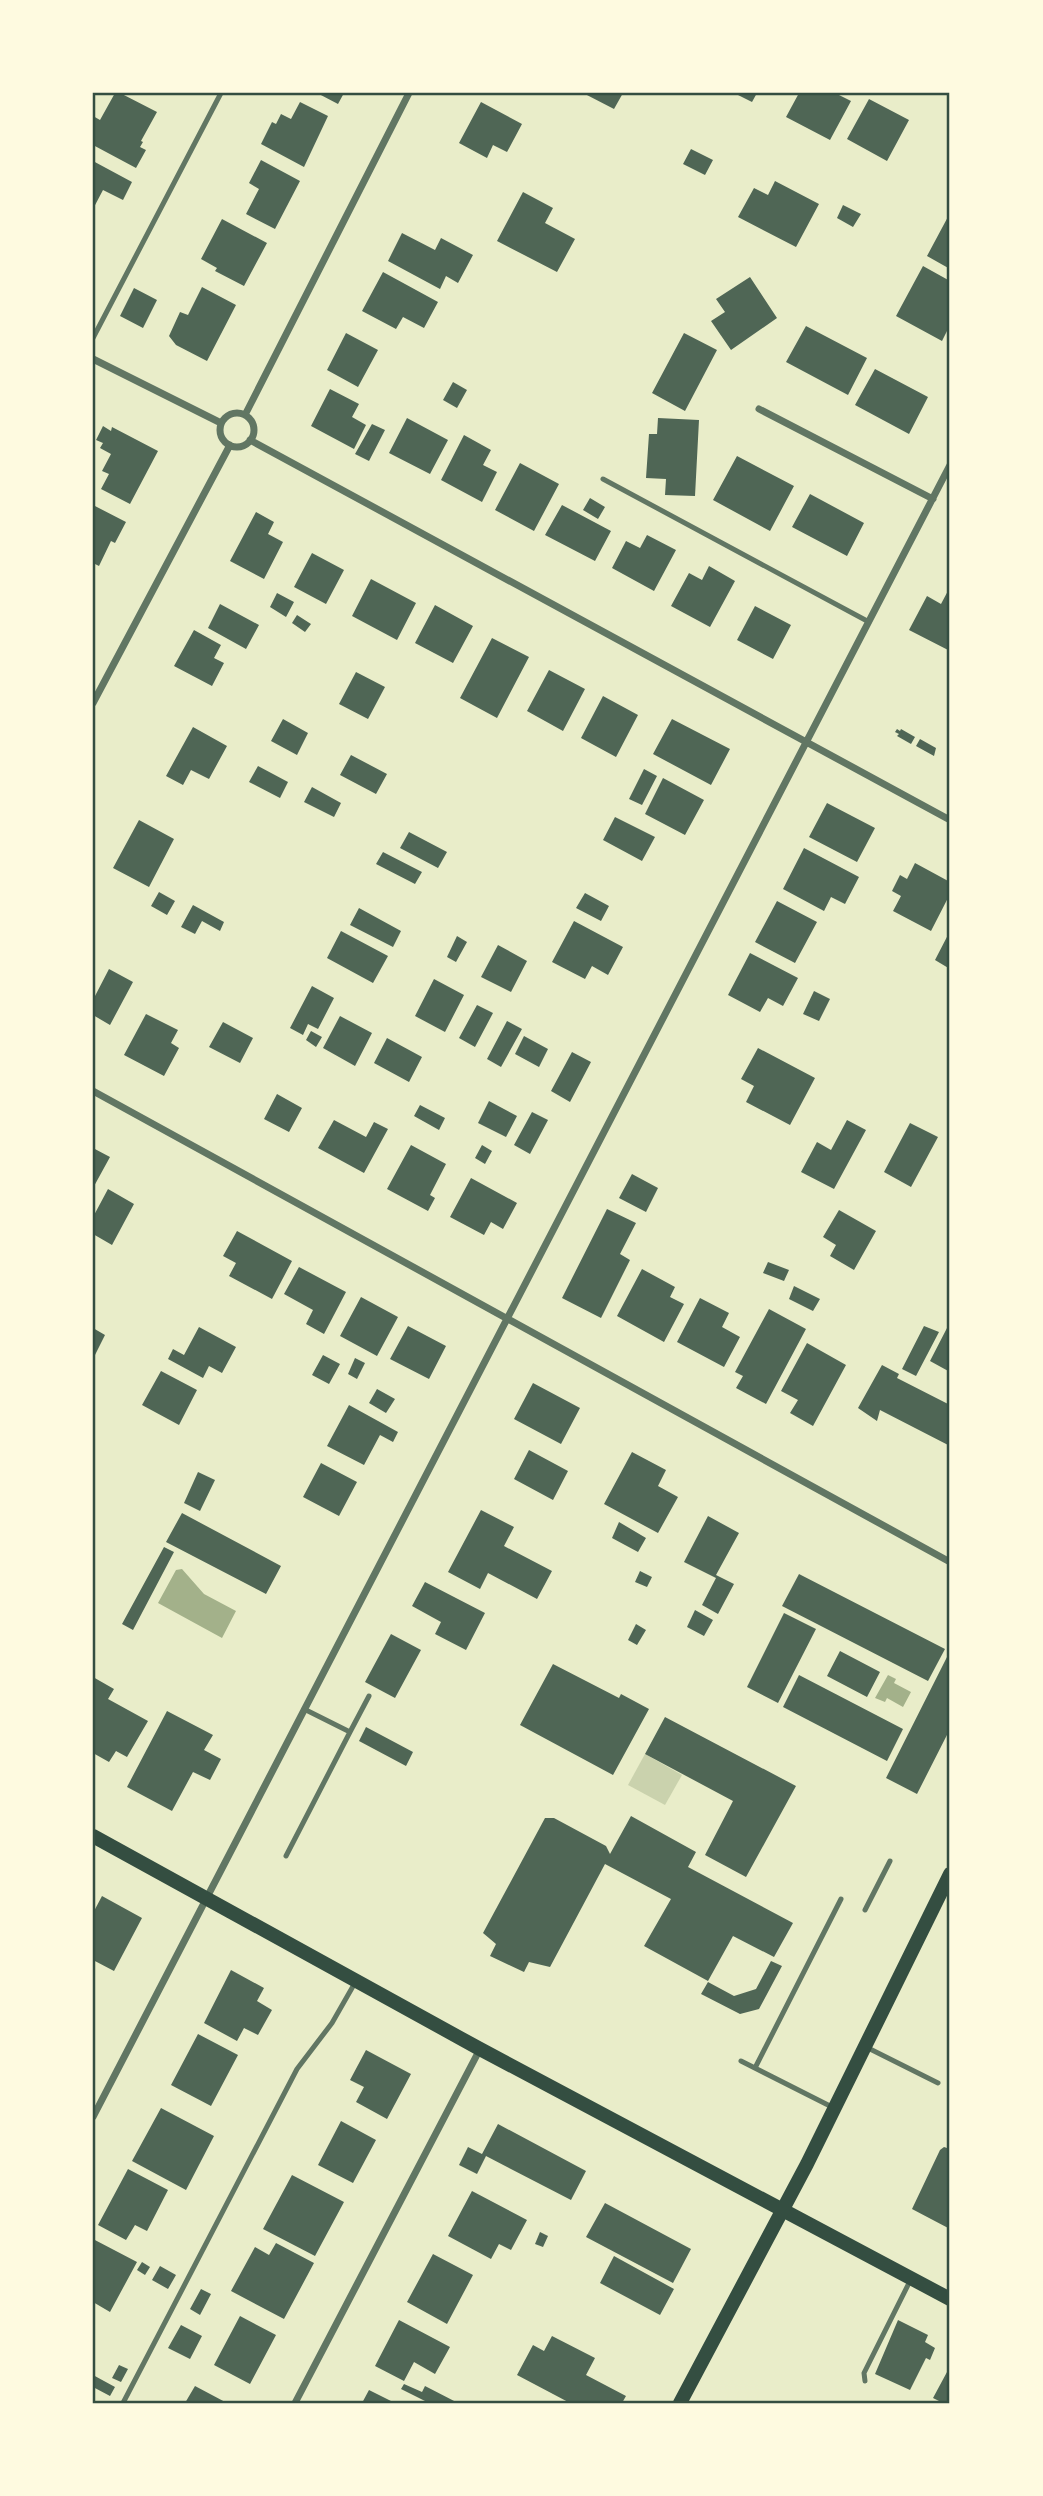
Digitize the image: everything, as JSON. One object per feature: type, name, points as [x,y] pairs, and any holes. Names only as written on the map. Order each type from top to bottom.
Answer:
[{"type":"main road","points":[[93,1836],[480,2049],[950,2298]]},
{"type":"main road","points":[[680,2403],[783,2208],[950,1874]]},
{"type":"street","points":[[244,415],[409,93]]},
{"type":"street","points":[[93,359],[221,422]]},
{"type":"street","points":[[759,409],[933,499]]},
{"type":"street","points":[[232,414],[244,415],[252,421],[250,440],[243,445],[229,445],[221,436],[221,422],[232,414]]},
{"type":"street","points":[[250,440],[950,820]]},
{"type":"street","points":[[93,703],[229,445]]},
{"type":"street","points":[[93,2117],[950,466]]},
{"type":"street","points":[[93,1091],[950,1562]]},
{"type":"street","points":[[295,2403],[480,2049]]},
{"type":"lane","points":[[93,338],[221,93]]},
{"type":"lane","points":[[603,479],[869,622]]},
{"type":"lane","points":[[286,1856],[369,1696]]},
{"type":"lane","points":[[304,1709],[350,1732]]},
{"type":"lane","points":[[865,1910],[890,1861]]},
{"type":"lane","points":[[755,2068],[841,1899]]},
{"type":"lane","points":[[123,2403],[297,2069],[332,2023],[356,1981]]},
{"type":"lane","points":[[865,2046],[938,2083]]},
{"type":"lane","points":[[741,2061],[834,2108]]},
{"type":"lane","points":[[865,2381],[864,2373],[911,2278]]},
{"type":"shaded area","points":[[182,1569],[204,1594],[236,1611],[222,1638],[158,1603],[176,1570]]},
{"type":"shaded area","points":[[888,1675],[896,1679],[894,1683],[911,1692],[903,1707],[887,1698],[885,1702],[875,1698]]},
{"type":"shaded area","points":[[645,1754],[682,1775],[665,1805],[628,1785]]},
{"type":"building","points":[[115,93],[157,112],[141,141],[143,142],[140,147],[146,150],[136,168],[93,145],[93,116],[100,120]]},
{"type":"building","points":[[317,93],[344,93],[338,104]]},
{"type":"building","points":[[583,93],[623,93],[614,109]]},
{"type":"building","points":[[734,93],[757,93],[752,102]]},
{"type":"building","points":[[799,93],[835,93],[851,101],[830,140],[786,117]]},
{"type":"building","points":[[869,99],[909,120],[887,161],[847,139]]},
{"type":"building","points":[[300,102],[328,116],[304,167],[261,144],[272,122],[276,124],[281,114],[291,119]]},
{"type":"building","points":[[481,102],[522,124],[507,152],[493,145],[487,158],[459,143]]},
{"type":"building","points":[[691,149],[713,160],[705,175],[683,164]]},
{"type":"building","points":[[261,160],[300,181],[275,229],[246,214],[259,189],[249,183]]},
{"type":"building","points":[[93,161],[132,182],[123,200],[103,190],[93,209]]},
{"type":"building","points":[[775,181],[819,204],[796,247],[738,217],[754,188],[768,195]]},
{"type":"building","points":[[523,192],[553,208],[545,223],[575,239],[557,272],[497,241]]},
{"type":"building","points":[[843,205],[861,214],[853,227],[837,218]]},
{"type":"building","points":[[950,213],[950,269],[927,256]]},
{"type":"building","points":[[222,219],[267,243],[244,286],[215,271],[217,268],[201,259]]},
{"type":"building","points":[[402,233],[435,250],[441,238],[473,255],[458,283],[446,276],[440,289],[388,261]]},
{"type":"building","points":[[923,266],[950,281],[950,325],[942,341],[896,316]]},
{"type":"building","points":[[383,272],[438,302],[424,328],[403,317],[396,329],[362,311]]},
{"type":"building","points":[[750,277],[777,318],[731,350],[711,321],[725,312],[716,299]]},
{"type":"building","points":[[202,287],[236,305],[207,361],[176,345],[169,336],[180,312],[188,315]]},
{"type":"building","points":[[134,288],[157,300],[143,328],[120,316]]},
{"type":"building","points":[[806,326],[867,358],[848,395],[786,362]]},
{"type":"building","points":[[346,333],[378,350],[358,387],[327,370]]},
{"type":"building","points":[[684,333],[717,350],[685,411],[652,393]]},
{"type":"building","points":[[875,369],[928,397],[909,434],[855,405]]},
{"type":"building","points":[[453,382],[467,390],[457,408],[443,400]]},
{"type":"building","points":[[330,389],[359,404],[352,417],[366,425],[354,449],[311,426]]},
{"type":"building","points":[[407,418],[448,440],[430,474],[389,453]]},
{"type":"building","points":[[658,418],[699,420],[695,496],[665,495],[666,479],[646,478],[649,434],[657,434]]},
{"type":"building","points":[[372,424],[385,430],[369,461],[355,454]]},
{"type":"building","points":[[103,426],[111,431],[112,427],[158,451],[130,504],[101,489],[109,474],[102,471],[111,454],[100,448],[103,443],[96,440]]},
{"type":"building","points":[[464,435],[491,450],[483,465],[497,472],[482,502],[441,480]]},
{"type":"building","points":[[737,456],[794,486],[770,531],[713,500]]},
{"type":"building","points":[[520,463],[559,484],[534,531],[495,510]]},
{"type":"building","points":[[810,494],[864,523],[847,556],[792,527]]},
{"type":"building","points":[[590,498],[605,507],[598,519],[583,510]]},
{"type":"building","points":[[93,505],[126,522],[115,543],[111,541],[99,566],[93,563]]},
{"type":"building","points":[[562,505],[611,531],[595,561],[545,535]]},
{"type":"building","points":[[256,512],[274,522],[268,534],[283,542],[264,579],[230,561]]},
{"type":"building","points":[[647,535],[676,550],[654,591],[612,568],[626,541],[640,548]]},
{"type":"building","points":[[312,553],[344,570],[326,604],[294,587]]},
{"type":"building","points":[[709,566],[735,581],[710,627],[671,606],[689,573],[702,580]]},
{"type":"building","points":[[371,579],[416,603],[397,640],[352,616]]},
{"type":"building","points":[[950,587],[950,651],[909,630],[927,596],[941,604]]},
{"type":"building","points":[[277,593],[294,602],[286,617],[270,607]]},
{"type":"building","points":[[220,604],[259,625],[246,649],[208,628]]},
{"type":"building","points":[[435,605],[473,626],[453,663],[415,643]]},
{"type":"building","points":[[755,606],[791,625],[773,659],[737,640]]},
{"type":"building","points":[[297,615],[311,624],[305,632],[292,623]]},
{"type":"building","points":[[194,630],[221,645],[214,658],[224,663],[212,686],[174,666]]},
{"type":"building","points":[[492,638],[529,657],[497,718],[460,698]]},
{"type":"building","points":[[549,670],[585,689],[563,731],[527,711]]},
{"type":"building","points":[[356,672],[385,687],[368,719],[339,704]]},
{"type":"building","points":[[603,696],[638,715],[616,757],[581,738]]},
{"type":"building","points":[[283,719],[308,733],[297,755],[271,741]]},
{"type":"building","points":[[672,719],[730,749],[711,785],[653,754]]},
{"type":"building","points":[[193,727],[227,746],[209,779],[191,770],[183,785],[166,776]]},
{"type":"building","points":[[897,729],[915,737],[911,744],[897,736]]},
{"type":"building","points":[[920,739],[936,748],[934,756],[916,746]]},
{"type":"building","points":[[351,755],[387,774],[376,794],[340,775]]},
{"type":"building","points":[[258,766],[288,782],[280,798],[249,782]]},
{"type":"building","points":[[644,769],[657,776],[642,805],[629,799]]},
{"type":"building","points":[[663,778],[704,800],[685,835],[645,814]]},
{"type":"building","points":[[312,787],[341,803],[334,817],[304,802]]},
{"type":"building","points":[[827,803],[875,828],[857,862],[809,837]]},
{"type":"building","points":[[615,817],[655,837],[642,861],[603,840]]},
{"type":"building","points":[[139,820],[174,839],[149,887],[113,868]]},
{"type":"building","points":[[409,832],[447,852],[438,868],[400,848]]},
{"type":"building","points":[[804,848],[859,877],[845,904],[831,897],[824,911],[783,889]]},
{"type":"building","points":[[383,852],[422,872],[415,884],[376,864]]},
{"type":"building","points":[[915,863],[950,882],[950,894],[931,931],[893,911],[901,896],[892,891],[900,875],[907,879]]},
{"type":"building","points":[[159,892],[175,901],[167,915],[151,906]]},
{"type":"building","points":[[585,893],[609,906],[601,921],[576,908]]},
{"type":"building","points":[[777,901],[817,922],[795,963],[755,942]]},
{"type":"building","points":[[193,905],[224,922],[220,931],[202,921],[195,934],[181,927]]},
{"type":"building","points":[[359,908],[401,931],[393,947],[350,925]]},
{"type":"building","points":[[574,921],[623,947],[608,975],[592,966],[585,979],[552,962]]},
{"type":"building","points":[[341,931],[388,956],[373,983],[327,958]]},
{"type":"building","points":[[950,931],[950,969],[935,960]]},
{"type":"building","points":[[457,936],[467,942],[456,962],[447,957]]},
{"type":"building","points":[[498,945],[527,961],[511,992],[481,977]]},
{"type":"building","points":[[750,953],[798,978],[783,1006],[768,998],[760,1012],[728,995]]},
{"type":"building","points":[[109,969],[133,982],[110,1025],[93,1015],[93,994],[95,996]]},
{"type":"building","points":[[434,979],[464,995],[445,1032],[415,1016]]},
{"type":"building","points":[[312,986],[334,998],[318,1029],[308,1024],[303,1035],[290,1028]]},
{"type":"building","points":[[814,991],[830,999],[819,1021],[803,1014]]},
{"type":"building","points":[[477,1005],[493,1013],[475,1047],[459,1038]]},
{"type":"building","points":[[146,1014],[178,1030],[171,1043],[179,1048],[164,1076],[124,1055]]},
{"type":"building","points":[[340,1016],[372,1033],[355,1066],[323,1048]]},
{"type":"building","points":[[507,1021],[522,1029],[501,1067],[487,1059]]},
{"type":"building","points":[[223,1022],[253,1038],[240,1063],[209,1047]]},
{"type":"building","points":[[311,1031],[322,1037],[316,1047],[306,1040]]},
{"type":"building","points":[[524,1036],[548,1049],[539,1067],[515,1054]]},
{"type":"building","points":[[387,1038],[422,1057],[409,1082],[374,1063]]},
{"type":"building","points":[[758,1048],[815,1078],[790,1125],[746,1102],[754,1086],[741,1079]]},
{"type":"building","points":[[572,1052],[591,1062],[570,1102],[551,1091]]},
{"type":"building","points":[[277,1094],[302,1108],[289,1132],[264,1119]]},
{"type":"building","points":[[489,1101],[517,1116],[506,1137],[478,1123]]},
{"type":"building","points":[[420,1105],[445,1118],[439,1130],[414,1116]]},
{"type":"building","points":[[532,1112],[548,1120],[530,1154],[514,1145]]},
{"type":"building","points":[[334,1120],[366,1137],[374,1122],[388,1129],[364,1173],[318,1148]]},
{"type":"building","points":[[847,1120],[866,1130],[834,1189],[801,1172],[817,1142],[831,1150]]},
{"type":"building","points":[[910,1123],[938,1137],[911,1187],[884,1172]]},
{"type":"building","points":[[411,1145],[446,1164],[430,1195],[435,1198],[428,1211],[387,1189]]},
{"type":"building","points":[[482,1145],[492,1151],[485,1164],[475,1158]]},
{"type":"building","points":[[93,1148],[110,1157],[93,1188]]},
{"type":"building","points":[[632,1174],[658,1188],[646,1212],[619,1198]]},
{"type":"building","points":[[471,1178],[517,1203],[503,1229],[491,1222],[484,1235],[450,1217]]},
{"type":"building","points":[[108,1189],[134,1204],[112,1245],[93,1234],[93,1217]]},
{"type":"building","points":[[607,1209],[636,1223],[620,1254],[630,1260],[601,1318],[562,1298]]},
{"type":"building","points":[[839,1210],[876,1231],[854,1270],[830,1256],[836,1245],[823,1237]]},
{"type":"building","points":[[237,1231],[292,1261],[272,1299],[229,1276],[236,1263],[223,1256]]},
{"type":"building","points":[[768,1262],[789,1270],[784,1281],[763,1273]]},
{"type":"building","points":[[299,1267],[346,1292],[324,1334],[306,1324],[313,1310],[284,1294]]},
{"type":"building","points":[[642,1269],[675,1287],[670,1297],[684,1304],[664,1342],[617,1316]]},
{"type":"building","points":[[794,1286],[820,1299],[813,1311],[789,1299]]},
{"type":"building","points":[[361,1297],[398,1317],[377,1356],[340,1336]]},
{"type":"building","points":[[700,1298],[729,1313],[722,1327],[740,1337],[724,1367],[677,1342]]},
{"type":"building","points":[[769,1309],[806,1329],[766,1404],[736,1388],[743,1376],[735,1372]]},
{"type":"building","points":[[408,1326],[446,1346],[429,1379],[390,1359]]},
{"type":"building","points":[[924,1326],[939,1332],[916,1376],[902,1369]]},
{"type":"building","points":[[199,1327],[236,1347],[222,1373],[209,1366],[203,1378],[168,1359],[173,1349],[184,1355]]},
{"type":"building","points":[[93,1328],[105,1335],[93,1359]]},
{"type":"building","points":[[947,1328],[950,1330],[950,1372],[930,1361]]},
{"type":"building","points":[[807,1343],[846,1365],[813,1426],[790,1413],[798,1400],[781,1391]]},
{"type":"building","points":[[323,1355],[340,1364],[329,1384],[312,1375]]},
{"type":"building","points":[[355,1358],[365,1363],[357,1379],[348,1374]]},
{"type":"building","points":[[882,1365],[899,1374],[897,1378],[950,1405],[950,1446],[880,1410],[877,1421],[858,1408]]},
{"type":"building","points":[[161,1371],[197,1390],[179,1425],[142,1405]]},
{"type":"building","points":[[533,1383],[580,1408],[561,1444],[514,1419]]},
{"type":"building","points":[[377,1389],[395,1399],[386,1413],[369,1403]]},
{"type":"building","points":[[349,1405],[398,1432],[393,1442],[380,1435],[364,1465],[327,1446]]},
{"type":"building","points":[[529,1450],[568,1471],[553,1500],[514,1479]]},
{"type":"building","points":[[632,1452],[666,1470],[658,1486],[678,1497],[658,1533],[604,1504]]},
{"type":"building","points":[[321,1463],[357,1482],[339,1516],[303,1497]]},
{"type":"building","points":[[198,1472],[215,1480],[200,1511],[184,1503]]},
{"type":"building","points":[[481,1510],[514,1527],[504,1546],[552,1571],[537,1599],[488,1573],[480,1589],[448,1572]]},
{"type":"building","points":[[182,1513],[281,1566],[266,1594],[166,1542]]},
{"type":"building","points":[[708,1516],[739,1533],[716,1575],[734,1584],[718,1614],[702,1605],[716,1578],[684,1562]]},
{"type":"building","points":[[619,1522],[646,1538],[638,1552],[612,1538]]},
{"type":"building","points":[[164,1547],[174,1552],[133,1630],[122,1624]]},
{"type":"building","points":[[640,1571],[652,1577],[647,1587],[635,1582]]},
{"type":"building","points":[[799,1574],[945,1649],[928,1681],[782,1606]]},
{"type":"building","points":[[425,1582],[485,1613],[466,1650],[435,1634],[441,1622],[412,1606]]},
{"type":"building","points":[[695,1610],[713,1620],[704,1636],[687,1627]]},
{"type":"building","points":[[784,1613],[816,1629],[778,1703],[747,1687]]},
{"type":"building","points":[[636,1624],[646,1630],[637,1645],[628,1640]]},
{"type":"building","points":[[391,1634],[421,1650],[395,1698],[365,1682]]},
{"type":"building","points":[[840,1651],[880,1672],[867,1697],[827,1676]]},
{"type":"building","points":[[948,1655],[950,1729],[917,1794],[886,1778]]},
{"type":"building","points":[[553,1664],[619,1698],[621,1694],[649,1709],[613,1775],[520,1725]]},
{"type":"building","points":[[799,1675],[903,1729],[887,1761],[783,1707]]},
{"type":"building","points":[[93,1677],[114,1689],[108,1699],[148,1721],[127,1757],[116,1751],[109,1762],[93,1753]]},
{"type":"building","points":[[167,1711],[213,1735],[204,1750],[221,1759],[210,1780],[193,1772],[172,1811],[127,1787]]},
{"type":"building","points":[[665,1717],[796,1786],[746,1877],[705,1855],[733,1801],[645,1754]]},
{"type":"building","points":[[366,1727],[413,1752],[406,1766],[359,1741]]},
{"type":"building","points":[[631,1816],[696,1852],[688,1867],[793,1923],[774,1957],[733,1936],[708,1981],[644,1946],[671,1899],[605,1864],[550,1967],[529,1962],[524,1972],[490,1956],[496,1944],[483,1933],[545,1818],[554,1818],[606,1846],[610,1854]]},
{"type":"building","points":[[102,1896],[142,1918],[114,1971],[93,1960],[93,1913]]},
{"type":"building","points":[[771,1961],[782,1966],[759,2009],[740,2014],[701,1994],[708,1982],[734,1996],[756,1989]]},
{"type":"building","points":[[231,1970],[264,1988],[257,2001],[272,2010],[258,2035],[244,2028],[237,2041],[204,2023]]},
{"type":"building","points":[[198,2034],[238,2055],[211,2106],[171,2085]]},
{"type":"building","points":[[366,2050],[411,2074],[387,2119],[356,2102],[364,2087],[350,2080]]},
{"type":"building","points":[[161,2108],[214,2136],[186,2190],[132,2161]]},
{"type":"building","points":[[341,2121],[376,2140],[353,2183],[318,2165]]},
{"type":"building","points":[[498,2124],[586,2171],[571,2200],[486,2156],[477,2174],[459,2165],[468,2147],[482,2154]]},
{"type":"building","points":[[944,2147],[950,2149],[950,2229],[912,2209],[940,2150]]},
{"type":"building","points":[[128,2169],[168,2190],[147,2231],[135,2225],[126,2240],[98,2225]]},
{"type":"building","points":[[292,2175],[344,2202],[315,2256],[263,2229]]},
{"type":"building","points":[[472,2191],[527,2220],[511,2250],[499,2244],[491,2259],[448,2236]]},
{"type":"building","points":[[605,2203],[691,2249],[673,2283],[586,2237]]},
{"type":"building","points":[[540,2232],[548,2236],[543,2247],[535,2244]]},
{"type":"building","points":[[93,2239],[137,2262],[110,2312],[93,2302]]},
{"type":"building","points":[[276,2243],[314,2263],[284,2319],[231,2291],[255,2247],[269,2255]]},
{"type":"building","points":[[433,2254],[473,2275],[447,2324],[407,2302]]},
{"type":"building","points":[[614,2256],[674,2289],[660,2315],[600,2283]]},
{"type":"building","points":[[142,2262],[150,2267],[145,2275],[137,2270]]},
{"type":"building","points":[[160,2266],[176,2275],[168,2289],[152,2280]]},
{"type":"building","points":[[201,2289],[211,2294],[200,2315],[190,2309]]},
{"type":"building","points":[[240,2316],[276,2335],[250,2384],[214,2365]]},
{"type":"building","points":[[399,2320],[450,2347],[435,2374],[414,2362],[404,2381],[375,2366]]},
{"type":"building","points":[[898,2320],[928,2335],[925,2342],[935,2348],[930,2360],[926,2358],[910,2390],[875,2374]]},
{"type":"building","points":[[181,2325],[202,2336],[190,2359],[168,2348]]},
{"type":"building","points":[[552,2336],[595,2358],[586,2375],[626,2396],[622,2403],[570,2403],[517,2375],[533,2345],[544,2351]]},
{"type":"building","points":[[119,2365],[128,2369],[121,2382],[112,2378]]},
{"type":"building","points":[[947,2372],[950,2373],[950,2403],[943,2403],[933,2398]]},
{"type":"building","points":[[93,2375],[115,2387],[110,2396],[93,2387]]},
{"type":"building","points":[[404,2384],[422,2392],[425,2386],[458,2403],[429,2403],[401,2389]]},
{"type":"building","points":[[195,2386],[227,2403],[185,2403]]},
{"type":"building","points":[[369,2390],[395,2403],[362,2403]]}]
